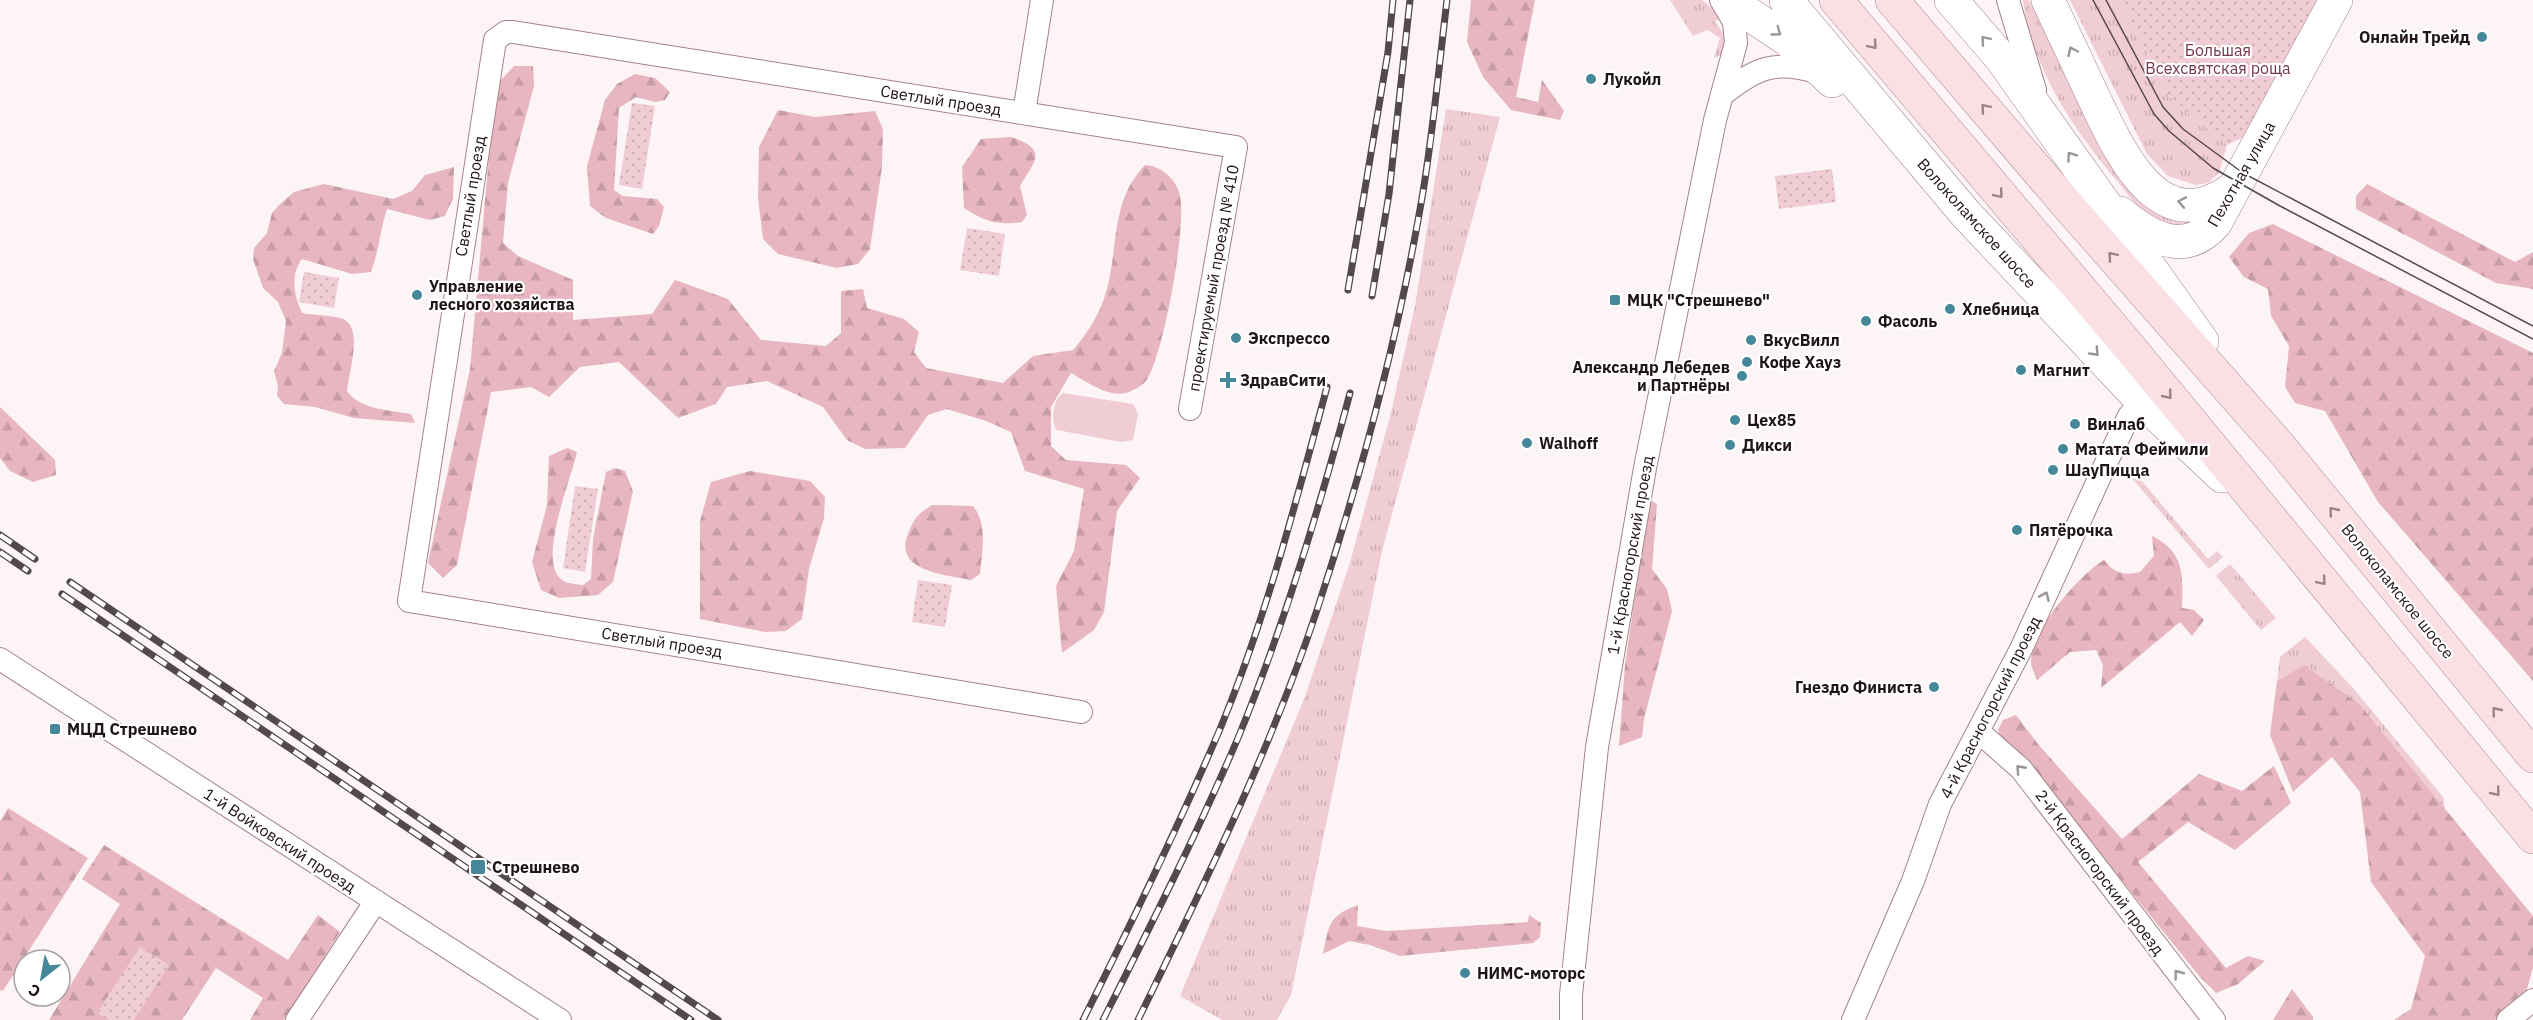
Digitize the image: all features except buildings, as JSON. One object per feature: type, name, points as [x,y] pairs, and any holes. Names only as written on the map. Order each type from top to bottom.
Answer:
[{"type":"main road","points":[[1728,0],[1788,40],[1965,213]]},
{"type":"main road","name":"Волоколамское шоссе","points":[[1786,0],[1965,213],[2142,401],[2284,536]]},
{"type":"main road","name":"Волоколамское шоссе","points":[[1836,0],[2131,349],[2533,837]]},
{"type":"main road","name":"Волоколамское шоссе","points":[[1892,0],[2076,215],[2262,426],[2533,756]]},
{"type":"main road","name":"Волоколамское шоссе","points":[[1951,0],[2001,58],[2262,426]]},
{"type":"main road","points":[[2048,0],[2120,152],[2140,181],[2160,196],[2183,204],[2204,204],[2220,199],[2235,187]]},
{"type":"main road","name":"Пехотная улица","points":[[2096,191],[2133,224],[2157,237],[2174,242],[2190,241],[2205,235],[2211,229],[2235,187],[2337,0]]},
{"type":"street","points":[[1024,113],[1042,0]]},
{"type":"street","name":"1-й Красногорский проезд","points":[[1571,1020],[1571,995],[1597,747],[1645,468],[1722,95],[1737,33],[1730,13],[1721,0]]},
{"type":"street","points":[[2008,0],[2025,64],[2045,120]]},
{"type":"street","name":"Светлый проезд","points":[[1081,712],[409,601],[492,47],[500,35],[513,32],[1236,147]]},
{"type":"street","points":[[1722,95],[1753,74],[1774,66],[1789,64],[1826,75]]},
{"type":"street","name":"проектируемый проезд № 410","points":[[1190,409],[1236,147]]},
{"type":"street","name":"4-й Красногорский проезд","points":[[1853,1020],[1913,881],[1940,804],[2021,649],[2129,416],[2142,401]]},
{"type":"street","name":"1-й Войковский проезд","points":[[0,659],[561,1020]]},
{"type":"street","name":"2-й Красногорский проезд","points":[[1979,732],[2021,769],[2214,1020]]},
{"type":"street","points":[[297,1020],[376,901]]},
{"type":"street","points":[[2508,1020],[2533,1000]]},
{"type":"green space","points":[[1471,0],[1535,0],[1516,97],[1538,102],[1542,80],[1564,111],[1560,120],[1511,110],[1483,77],[1467,42]]},
{"type":"green space","points":[[1670,0],[1702,0],[1722,17],[1715,21],[1728,41],[1725,54],[1714,58],[1720,38],[1708,30],[1693,36]]},
{"type":"green space","points":[[2023,0],[2029,0],[2120,181],[2131,191],[2202,217],[2196,223],[2171,225],[2150,217],[2135,203],[2101,161],[2057,97],[2036,51]]},
{"type":"green space","points":[[2070,0],[2120,0],[2169,96],[2227,145],[2219,173],[2208,183],[2196,185],[2168,176],[2147,154]]},
{"type":"green space","name":"Большая Всехсвятская роща","points":[[2120,0],[2319,0],[2246,136],[2227,145],[2169,96]]},
{"type":"green space","points":[[514,66],[533,66],[534,86],[508,183],[503,243],[518,256],[573,280],[573,320],[652,314],[675,280],[728,299],[761,340],[826,346],[841,333],[841,291],[863,289],[867,308],[904,319],[919,332],[914,352],[926,368],[1003,383],[1033,356],[1073,350],[1078,344],[1095,320],[1104,299],[1109,282],[1120,212],[1133,180],[1145,165],[1161,170],[1170,177],[1179,192],[1181,207],[1177,257],[1167,318],[1153,367],[1146,381],[1131,391],[1119,394],[1097,388],[1071,373],[1051,407],[1051,446],[1066,460],[1126,465],[1140,478],[1117,511],[1104,612],[1094,630],[1062,653],[1056,586],[1074,551],[1084,489],[1025,471],[1011,432],[986,421],[947,409],[928,415],[905,448],[865,449],[847,440],[823,407],[767,381],[727,387],[716,404],[678,418],[619,362],[580,367],[549,397],[531,387],[491,392],[457,565],[443,578],[428,563],[470,369],[494,100],[500,81]]},
{"type":"green space","points":[[635,74],[655,78],[670,92],[665,100],[655,102],[636,97],[619,108],[614,190],[623,196],[657,199],[664,207],[659,226],[653,234],[606,218],[590,206],[587,166],[605,100],[617,84]]},
{"type":"green space","points":[[632,103],[655,106],[642,189],[619,185]]},
{"type":"green space","points":[[1446,109],[1500,117],[1382,551],[1291,995],[1277,1020],[1222,1020],[1180,996],[1304,699],[1349,566],[1390,417],[1415,306]]},
{"type":"green space","points":[[778,110],[815,117],[875,111],[883,129],[882,167],[870,249],[858,264],[837,268],[778,254],[763,239],[758,198],[759,147]]},
{"type":"green space","points":[[1011,137],[1030,146],[1034,151],[1034,162],[1020,186],[1027,215],[1022,222],[998,223],[964,208],[962,167],[981,139]]},
{"type":"green space","points":[[454,167],[453,198],[445,216],[430,220],[387,209],[371,272],[352,274],[302,259],[296,272],[295,293],[302,313],[340,318],[348,322],[352,329],[354,349],[347,391],[367,406],[411,414],[415,423],[354,418],[315,407],[284,404],[277,396],[278,386],[274,371],[282,353],[286,321],[278,302],[263,288],[253,259],[254,248],[267,233],[272,213],[294,192],[324,184],[393,199],[412,191],[425,175]]},
{"type":"green space","points":[[1832,169],[1836,202],[1779,209],[1775,176]]},
{"type":"green space","points":[[2367,184],[2515,262],[2533,252],[2533,289],[2496,283],[2356,209],[2356,196]]},
{"type":"green space","points":[[2273,224],[2533,353],[2533,681],[2378,502],[2325,411],[2295,403],[2285,387],[2289,346],[2271,316],[2268,289],[2244,277],[2229,257],[2249,233]]},
{"type":"green space","points":[[967,228],[1005,234],[999,276],[960,270]]},
{"type":"green space","points":[[304,272],[339,278],[334,308],[299,302]]},
{"type":"green space","points":[[1063,393],[1133,404],[1138,414],[1133,440],[1121,442],[1057,430],[1054,410],[1057,400]]},
{"type":"green space","points":[[0,407],[55,460],[56,475],[33,482],[10,471],[0,458]]},
{"type":"green space","points":[[567,448],[577,452],[558,518],[553,555],[555,569],[563,581],[583,585],[591,579],[593,539],[606,472],[615,468],[625,471],[633,491],[613,582],[598,595],[559,598],[541,590],[532,562],[547,505],[549,456]]},
{"type":"green space","points":[[2129,466],[2208,559],[2217,551],[2223,557],[2209,569],[2125,470]]},
{"type":"green space","points":[[750,471],[810,481],[825,497],[824,518],[809,569],[802,619],[786,631],[765,632],[700,619],[700,521],[711,482]]},
{"type":"green space","points":[[575,486],[598,489],[585,572],[563,568]]},
{"type":"green space","points":[[1652,501],[1657,504],[1652,569],[1667,589],[1672,611],[1644,719],[1642,737],[1619,746],[1625,665],[1648,506]]},
{"type":"green space","points":[[932,505],[973,506],[978,513],[983,538],[982,557],[980,574],[971,580],[926,570],[909,558],[905,549],[911,526],[918,515]]},
{"type":"green space","points":[[2152,536],[2171,550],[2180,566],[2182,608],[2194,610],[2204,620],[2192,636],[2180,622],[2101,688],[2103,665],[2096,650],[2070,652],[2037,680],[2031,664],[2033,649],[2058,605],[2082,578],[2104,560],[2120,572],[2129,574],[2140,572],[2154,556]]},
{"type":"green space","points":[[2230,564],[2276,618],[2261,630],[2216,576]]},
{"type":"green space","points":[[918,580],[952,585],[945,627],[912,622]]},
{"type":"green space","points":[[2305,637],[2354,689],[2443,797],[2445,809],[2358,704],[2304,665],[2277,681],[2280,657]]},
{"type":"green space","points":[[2304,665],[2359,704],[2533,916],[2533,967],[2525,996],[2495,1020],[2394,1020],[2411,1009],[2425,956],[2371,882],[2360,792],[2332,757],[2293,792],[2270,735],[2277,681]]},
{"type":"green space","points":[[2016,715],[2038,744],[2122,839],[2199,774],[2242,791],[2274,766],[2291,803],[2235,850],[2188,822],[2138,862],[2226,968],[2248,956],[2265,961],[2238,984],[2216,993],[2200,977],[2056,799],[2000,737],[1998,730],[2003,720]]},
{"type":"green space","points":[[8,808],[88,858],[30,948],[12,948],[12,977],[3,991],[0,990],[0,821]]},
{"type":"green space","points":[[104,845],[288,960],[318,915],[340,932],[284,1020],[250,1020],[263,998],[216,968],[182,1020],[49,1020],[56,1008],[72,1008],[72,982],[120,904],[82,879]]},
{"type":"green space","points":[[1358,905],[1357,926],[1386,931],[1528,922],[1529,915],[1541,923],[1540,937],[1533,943],[1400,956],[1370,945],[1349,941],[1323,954],[1329,929],[1335,918]]},
{"type":"green space","points":[[140,947],[169,965],[134,1020],[109,1020],[97,1013]]},
{"type":"green space","points":[[2292,989],[2313,1017],[2313,1020],[2273,1020]]},
{"type":"tram line","points":[[2093,0],[2154,114],[2169,131],[2213,168],[2280,206],[2533,339]]},
{"type":"tram line","points":[[2106,0],[2163,107],[2183,129],[2243,173],[2533,326]]},
{"type":"railway","points":[[1348,290],[1388,52],[1393,0]]},
{"type":"railway","points":[[1372,296],[1389,194],[1410,0]]},
{"type":"railway","points":[[1138,1020],[1257,767],[1317,610],[1349,509],[1402,303],[1422,198],[1447,0]]},
{"type":"railway","points":[[1083,1020],[1171,839],[1237,687],[1279,560],[1327,387]]},
{"type":"railway","points":[[1103,1020],[1190,845],[1255,696],[1300,567],[1350,393]]},
{"type":"railway","points":[[0,535],[35,559]]},
{"type":"railway","points":[[0,552],[28,571]]},
{"type":"railway","points":[[70,582],[718,1020]]},
{"type":"railway","points":[[62,594],[691,1020]]},
{"type":"place","name":"Онлайн Трейд","points":[[2482,37]]},
{"type":"place","name":"Лукойл","points":[[1591,79]]},
{"type":"place","name":"Управление лесного хозяйства","points":[[417,295]]},
{"type":"place","name":"МЦК \"Стрешнево\"","points":[[1615,300]]},
{"type":"place","name":"Хлебница","points":[[1950,309]]},
{"type":"place","name":"Фасоль","points":[[1866,321]]},
{"type":"place","name":"Экспрессо","points":[[1236,338]]},
{"type":"place","name":"ВкусВилл","points":[[1751,340]]},
{"type":"place","name":"Кофе Хауз","points":[[1747,362]]},
{"type":"place","name":"Магнит","points":[[2021,370]]},
{"type":"place","name":"Александр Лебедев и Партнёры","points":[[1742,376]]},
{"type":"place","name":"ЗдравСити","points":[[1228,380]]},
{"type":"place","name":"Цех85","points":[[1735,420]]},
{"type":"place","name":"Винлаб","points":[[2075,424]]},
{"type":"place","name":"Walhoff","points":[[1527,443]]},
{"type":"place","name":"Дикси","points":[[1730,445]]},
{"type":"place","name":"Матата Феймили","points":[[2063,449]]},
{"type":"place","name":"ШауПицца","points":[[2053,470]]},
{"type":"place","name":"Пятёрочка","points":[[2017,530]]},
{"type":"place","name":"Гнездо Финиста","points":[[1934,687]]},
{"type":"place","name":"МЦД Стрешнево","points":[[55,729]]},
{"type":"place","name":"Стрешнево","points":[[478,867]]},
{"type":"place","name":"НИМС-моторс","points":[[1465,973]]}]
